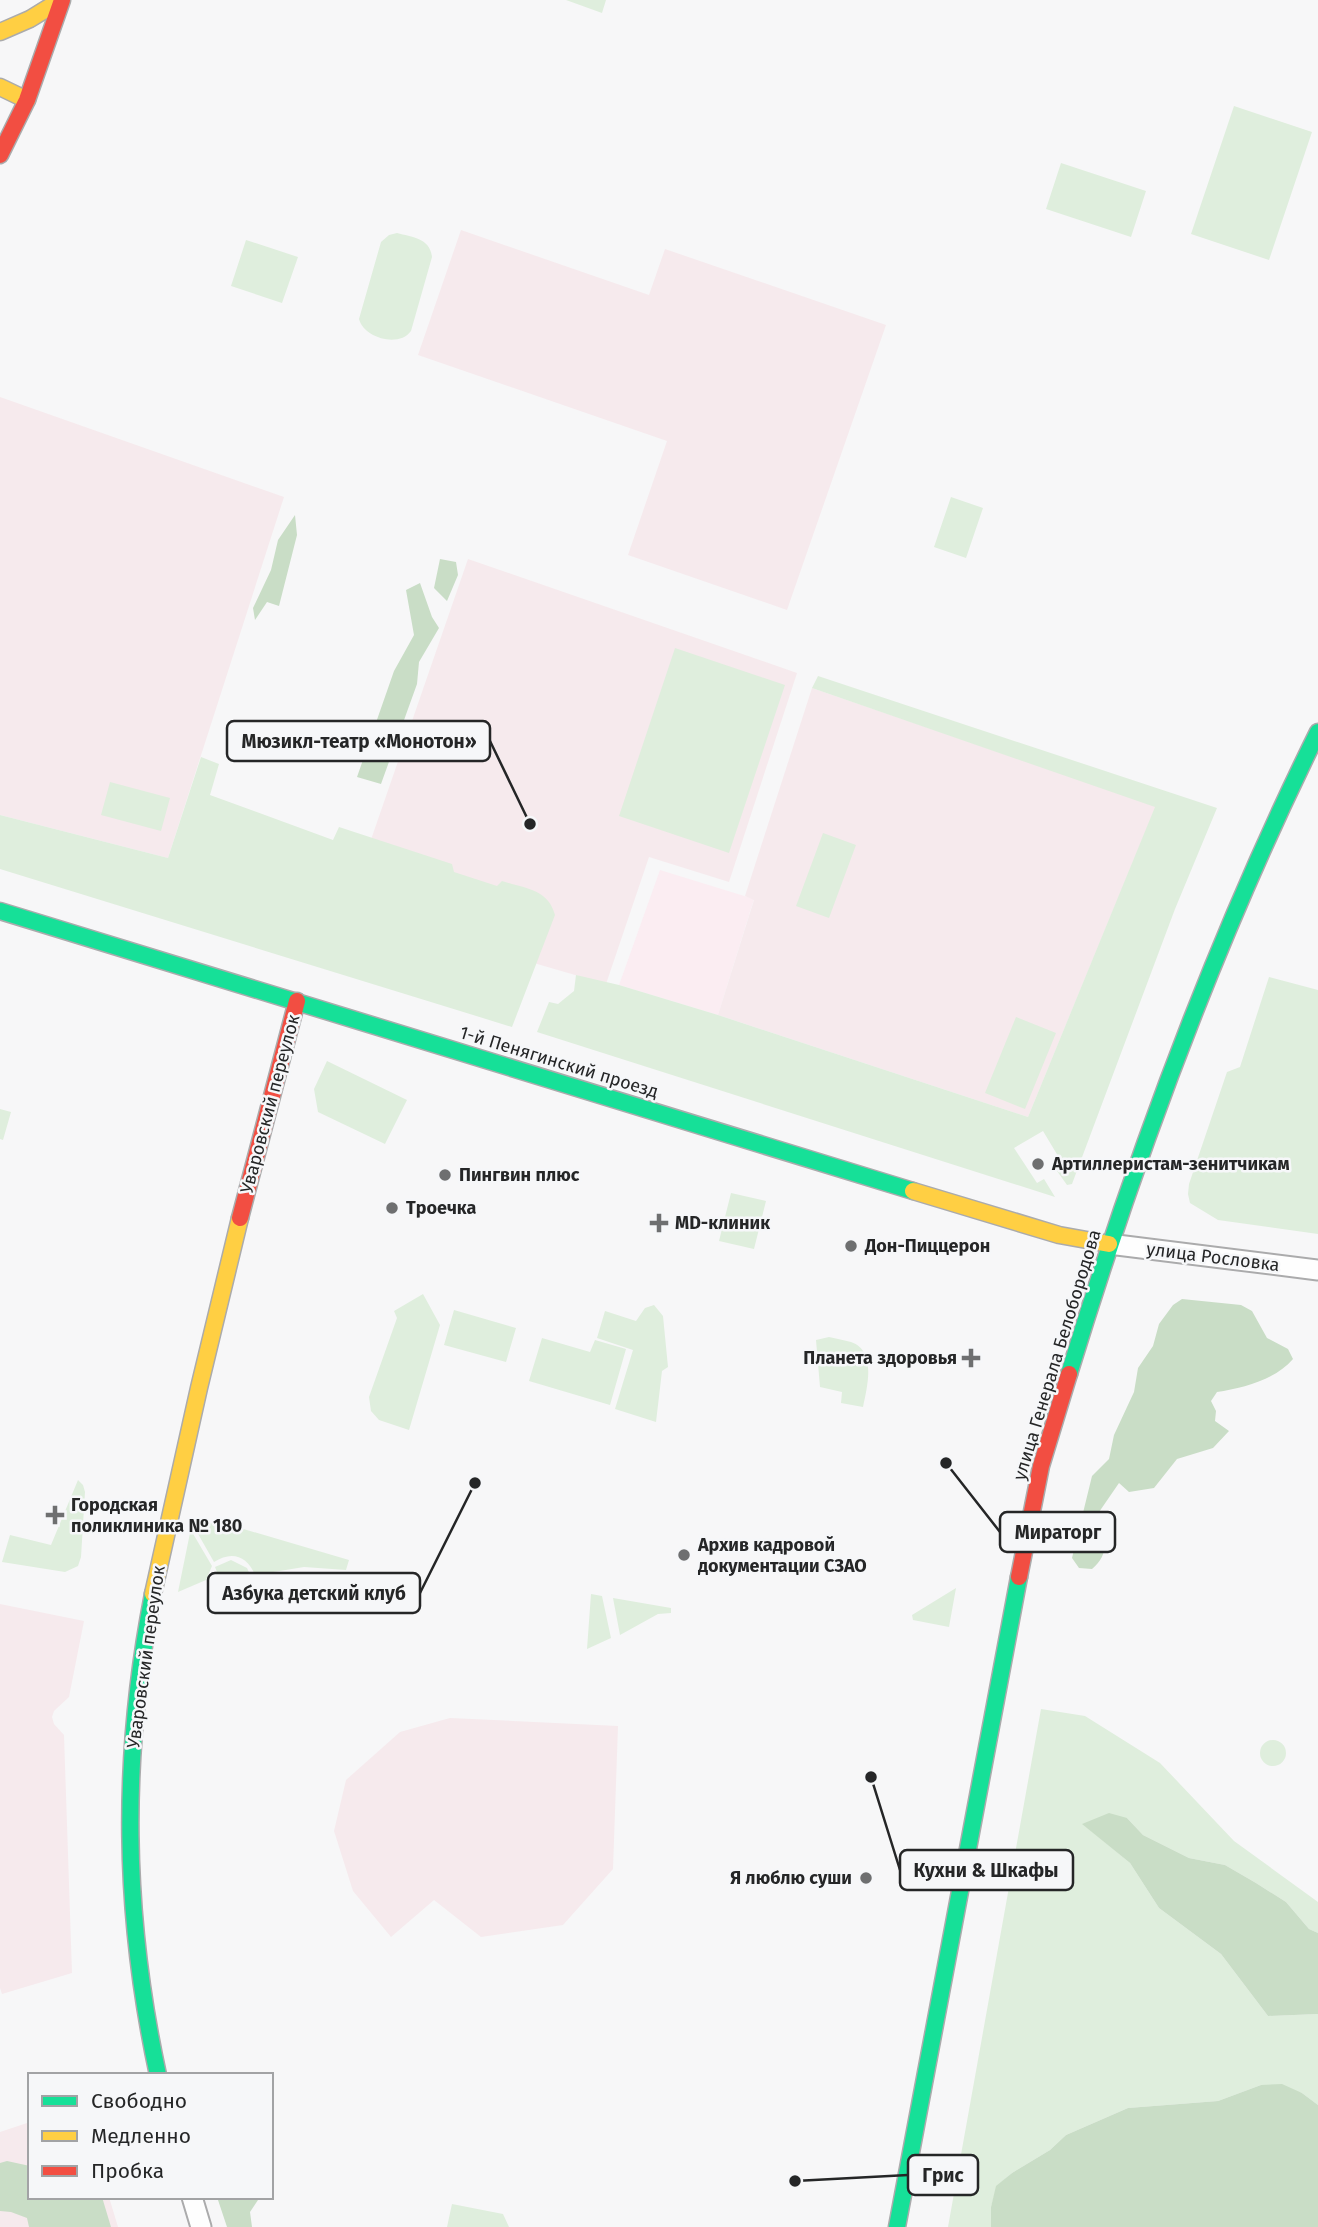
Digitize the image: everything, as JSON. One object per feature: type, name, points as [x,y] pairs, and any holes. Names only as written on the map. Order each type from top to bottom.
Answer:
[{"type":"street","points":[[0,32],[30,19],[61,0]]},
{"type":"street","points":[[0,155],[27,100],[61,0]]},
{"type":"street","points":[[0,87],[27,100]]},
{"type":"street","name":"улица Генерала Белобородова","points":[[897,2227],[1041,1466],[1109,1244],[1238,904],[1277,815],[1318,732]]},
{"type":"street","name":"1-й Пенягинский проезд","points":[[0,911],[1059,1235],[1109,1244]]},
{"type":"street","name":"Уваровский переулок","points":[[158,2073],[141,1990],[133,1907],[131,1767],[135,1709],[151,1601],[204,1365],[297,1001]]},
{"type":"street","name":"улица Рословка","points":[[1109,1244],[1318,1270]]},
{"type":"street","points":[[193,2199],[201,2227]]},
{"type":"shaded area","points":[[461,230],[649,295],[665,249],[886,325],[787,610],[628,555],[667,441],[418,355]]},
{"type":"shaded area","points":[[0,397],[284,497],[168,858],[0,815]]},
{"type":"shaded area","points":[[468,559],[797,673],[729,882],[649,857],[606,984],[347,909]]},
{"type":"shaded area","points":[[812,688],[1156,806],[1028,1117],[718,1015],[754,900],[745,896]]},
{"type":"shaded area","points":[[660,870],[754,899],[718,1015],[619,985]]},
{"type":"shaded area","points":[[0,1604],[84,1621],[69,1697],[54,1711],[52,1717],[54,1724],[64,1735],[72,1973],[2,1994],[0,1988]]},
{"type":"shaded area","points":[[450,1718],[618,1726],[613,1869],[563,1925],[481,1937],[434,1900],[391,1937],[353,1891],[334,1831],[346,1780],[400,1732]]},
{"type":"shaded area","points":[[28,2123],[28,2199],[110,2199],[118,2227],[0,2227],[0,2132]]},
{"type":"green space","points":[[566,0],[606,0],[602,13]]},
{"type":"green space","points":[[1234,106],[1312,132],[1269,260],[1191,234]]},
{"type":"green space","points":[[1061,163],[1146,191],[1131,237],[1046,209]]},
{"type":"green space","points":[[397,233],[424,242],[432,257],[411,331],[406,336],[391,340],[374,336],[362,326],[359,319],[381,242],[389,235]]},
{"type":"green space","points":[[246,240],[298,257],[282,303],[231,286]]},
{"type":"green space","points":[[951,497],[983,508],[966,558],[934,547]]},
{"type":"green space","points":[[295,515],[297,535],[279,606],[267,602],[255,620],[253,608],[271,570],[278,540]]},
{"type":"green space","points":[[440,559],[456,562],[458,575],[447,601],[434,588]]},
{"type":"green space","points":[[420,583],[432,617],[439,628],[419,662],[417,684],[381,784],[357,777],[394,671],[414,635],[406,590]]},
{"type":"green space","points":[[675,648],[785,685],[729,853],[619,816]]},
{"type":"green space","points":[[818,676],[1217,808],[1175,909],[1072,1184],[1067,1185],[1057,1171],[1064,1166],[1043,1131],[1014,1148],[1037,1183],[1044,1179],[1055,1197],[537,1032],[549,1002],[558,1004],[574,991],[576,975],[718,1015],[1028,1117],[1155,807],[812,688]]},
{"type":"green space","points":[[201,757],[219,764],[210,795],[333,840],[339,827],[452,864],[454,872],[497,886],[502,881],[527,888],[547,900],[555,915],[512,1027],[0,869],[0,815],[168,858]]},
{"type":"green space","points":[[110,782],[170,798],[161,831],[101,815]]},
{"type":"green space","points":[[823,833],[856,845],[829,918],[796,906]]},
{"type":"green space","points":[[1269,977],[1318,990],[1318,1234],[1218,1220],[1190,1203],[1188,1194],[1227,1072],[1240,1067]]},
{"type":"green space","points":[[1016,1017],[1056,1033],[1025,1109],[985,1093]]},
{"type":"green space","points":[[327,1061],[407,1100],[385,1144],[318,1112],[314,1089]]},
{"type":"green space","points":[[0,1109],[11,1112],[3,1140],[0,1139]]},
{"type":"green space","points":[[731,1193],[766,1201],[754,1249],[719,1241]]},
{"type":"green space","points":[[423,1294],[440,1325],[409,1430],[379,1420],[371,1411],[369,1397],[397,1318],[394,1311]]},
{"type":"green space","points":[[1182,1299],[1241,1305],[1252,1311],[1267,1338],[1288,1349],[1293,1359],[1268,1378],[1217,1392],[1211,1401],[1216,1411],[1215,1421],[1229,1431],[1213,1448],[1177,1459],[1154,1488],[1129,1492],[1119,1483],[1097,1515],[1105,1543],[1102,1556],[1092,1569],[1079,1568],[1072,1558],[1092,1476],[1109,1459],[1114,1435],[1134,1392],[1138,1368],[1153,1346],[1159,1324],[1173,1305]]},
{"type":"green space","points":[[654,1305],[663,1316],[668,1367],[662,1371],[656,1422],[615,1409],[633,1350],[597,1338],[605,1311],[636,1321],[645,1308]]},
{"type":"green space","points":[[454,1310],[516,1328],[506,1362],[444,1345]]},
{"type":"green space","points":[[829,1337],[851,1342],[864,1353],[868,1370],[863,1407],[841,1403],[842,1392],[820,1387],[816,1340]]},
{"type":"green space","points":[[542,1338],[590,1352],[595,1340],[626,1349],[610,1405],[529,1381]]},
{"type":"green space","points":[[78,1480],[85,1492],[81,1557],[78,1566],[65,1572],[2,1562],[10,1535],[51,1545]]},
{"type":"green space","points":[[213,1520],[349,1560],[346,1570],[304,1567],[255,1575],[248,1563],[238,1557],[226,1557],[214,1562],[193,1525],[205,1529]]},
{"type":"green space","points":[[192,1532],[212,1566],[206,1580],[178,1592],[190,1533]]},
{"type":"green space","points":[[231,1560],[247,1568],[251,1577],[219,1577],[215,1567]]},
{"type":"green space","points":[[956,1588],[949,1627],[913,1620],[912,1615]]},
{"type":"green space","points":[[591,1594],[602,1596],[611,1638],[587,1649]]},
{"type":"green space","points":[[613,1598],[671,1608],[671,1613],[658,1614],[620,1635]]},
{"type":"green space","points":[[1041,1709],[1085,1716],[1160,1763],[1234,1841],[1318,1902],[1318,1933],[1309,1929],[1286,1902],[1256,1883],[1225,1865],[1189,1858],[1143,1835],[1127,1818],[1083,1824],[1130,1863],[1159,1908],[1221,1954],[1268,2016],[1318,2014],[1318,2105],[1302,2093],[1261,2085],[1218,2101],[1128,2108],[1066,2135],[1050,2150],[1012,2173],[997,2186],[991,2207],[991,2227],[948,2227]]},
{"type":"green space","points":[[1273,1740],[1282,1744],[1286,1753],[1282,1762],[1273,1766],[1264,1762],[1260,1753],[1264,1744]]},
{"type":"green space","points":[[1109,1813],[1127,1818],[1143,1835],[1189,1858],[1225,1865],[1286,1902],[1309,1929],[1318,1933],[1318,2014],[1268,2016],[1221,1954],[1159,1908],[1130,1863],[1082,1824]]},
{"type":"green space","points":[[1282,2084],[1302,2093],[1318,2105],[1318,2227],[991,2227],[991,2207],[996,2186],[1050,2150],[1066,2135],[1128,2108],[1218,2101],[1261,2085]]},
{"type":"green space","points":[[7,2161],[28,2166],[28,2199],[103,2199],[111,2227],[29,2227],[27,2218],[0,2211],[0,2163]]},
{"type":"green space","points":[[218,2199],[259,2199],[250,2212],[252,2227],[227,2227]]},
{"type":"green space","points":[[452,2204],[503,2214],[509,2227],[447,2227]]},
{"type":"traffic: fast","points":[[1069,1374],[1122,1210],[1180,1048],[1245,888],[1318,732]]},
{"type":"traffic: fast","points":[[0,911],[913,1191]]},
{"type":"traffic: fast","points":[[897,2227],[1019,1577]]},
{"type":"traffic: fast","points":[[153,1594],[135,1716],[130,1835],[138,1955],[158,2073]]},
{"type":"traffic: slow","points":[[0,32],[30,19],[61,0]]},
{"type":"traffic: slow","points":[[0,87],[27,100]]},
{"type":"traffic: slow","points":[[913,1191],[1059,1235],[1109,1244]]},
{"type":"traffic: slow","points":[[153,1594],[240,1218]]},
{"type":"traffic: jam","points":[[0,155],[27,100],[62,0]]},
{"type":"traffic: jam","points":[[240,1218],[297,1001]]},
{"type":"traffic: jam","points":[[1019,1577],[1041,1466],[1069,1374]]},
{"type":"place","name":"Мюзикл-театр «Монотон»","points":[[530,824]]},
{"type":"place","name":"Артиллеристам-зенитчикам","points":[[1038,1164]]},
{"type":"place","name":"Пингвин плюс","points":[[445,1175]]},
{"type":"place","name":"Троечка","points":[[392,1208]]},
{"type":"place","name":"MD-клиник","points":[[659,1223]]},
{"type":"place","name":"Дон-Пиццерон","points":[[851,1246]]},
{"type":"place","name":"Планета здоровья","points":[[971,1358]]},
{"type":"place","name":"Мираторг","points":[[946,1463]]},
{"type":"place","name":"Азбука детский клуб","points":[[475,1483]]},
{"type":"place","name":"Городская поликлиника № 180","points":[[55,1515]]},
{"type":"place","name":"Архив кадровой документации СЗАО","points":[[684,1555]]},
{"type":"place","name":"Кухни & Шкафы","points":[[871,1777]]},
{"type":"place","name":"Я люблю суши","points":[[866,1878]]},
{"type":"place","name":"Грис","points":[[795,2181]]}]
